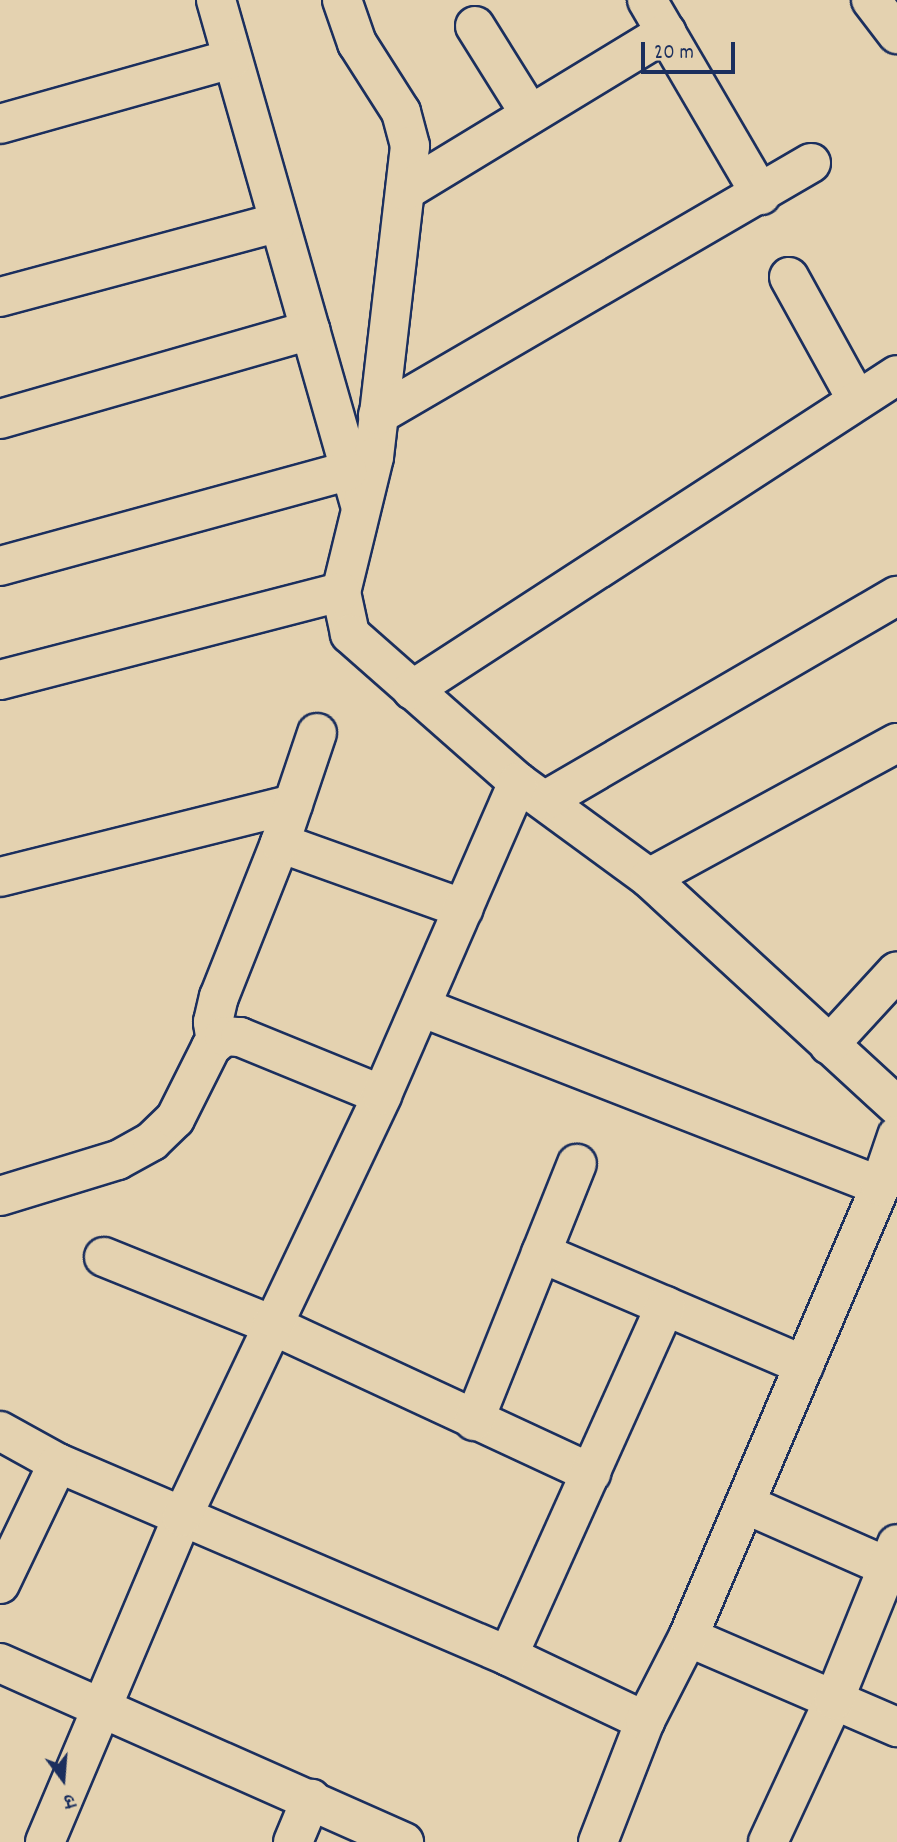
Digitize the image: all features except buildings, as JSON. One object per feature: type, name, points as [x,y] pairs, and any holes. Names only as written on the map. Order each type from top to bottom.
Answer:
[{"type":"street","points":[[216,0],[276,223],[311,330],[347,471],[360,508]]},
{"type":"street","points":[[342,0],[357,43],[405,122],[410,146],[374,457],[341,592],[350,634],[532,791],[649,878],[897,1106]]},
{"type":"street","points":[[647,0],[761,195]]},
{"type":"street","points":[[475,26],[530,114]]},
{"type":"street","points":[[405,191],[666,32]]},
{"type":"street","points":[[0,124],[232,59]]},
{"type":"street","points":[[378,415],[761,195],[810,163]]},
{"type":"street","points":[[0,297],[276,223]]},
{"type":"street","points":[[789,276],[857,400]]},
{"type":"street","points":[[0,419],[311,330]]},
{"type":"street","points":[[412,690],[897,375]]},
{"type":"street","points":[[0,566],[347,471]]},
{"type":"street","points":[[0,680],[341,592]]},
{"type":"street","points":[[45,1842],[182,1517],[382,1095],[464,909],[532,791],[897,596]]},
{"type":"street","points":[[0,1196],[110,1163],[152,1141],[175,1119],[215,1041],[214,1014],[219,997],[280,843],[317,733]]},
{"type":"street","points":[[649,878],[897,743]]},
{"type":"street","points":[[0,877],[293,804]]},
{"type":"street","points":[[280,843],[464,909]]},
{"type":"street","points":[[828,1045],[897,971]]},
{"type":"street","points":[[421,1007],[880,1186]]},
{"type":"street","points":[[215,1041],[240,1037],[382,1095]]},
{"type":"street","points":[[598,1842],[645,1721],[688,1637],[804,1366],[880,1186],[897,1136]]},
{"type":"street","points":[[474,1421],[577,1164]]},
{"type":"street","points":[[541,1253],[804,1366]]},
{"type":"street","points":[[104,1257],[272,1325],[591,1473]]},
{"type":"street","points":[[508,1656],[665,1306]]},
{"type":"street","points":[[0,1431],[58,1463],[508,1656],[645,1721]]},
{"type":"street","points":[[0,1584],[58,1463]]},
{"type":"street","points":[[745,1504],[894,1561],[834,1700],[768,1842]]},
{"type":"street","points":[[688,1637],[897,1727]]},
{"type":"street","points":[[0,1663],[404,1842]]},
{"type":"street","points":[[293,1842],[311,1799]]}]
